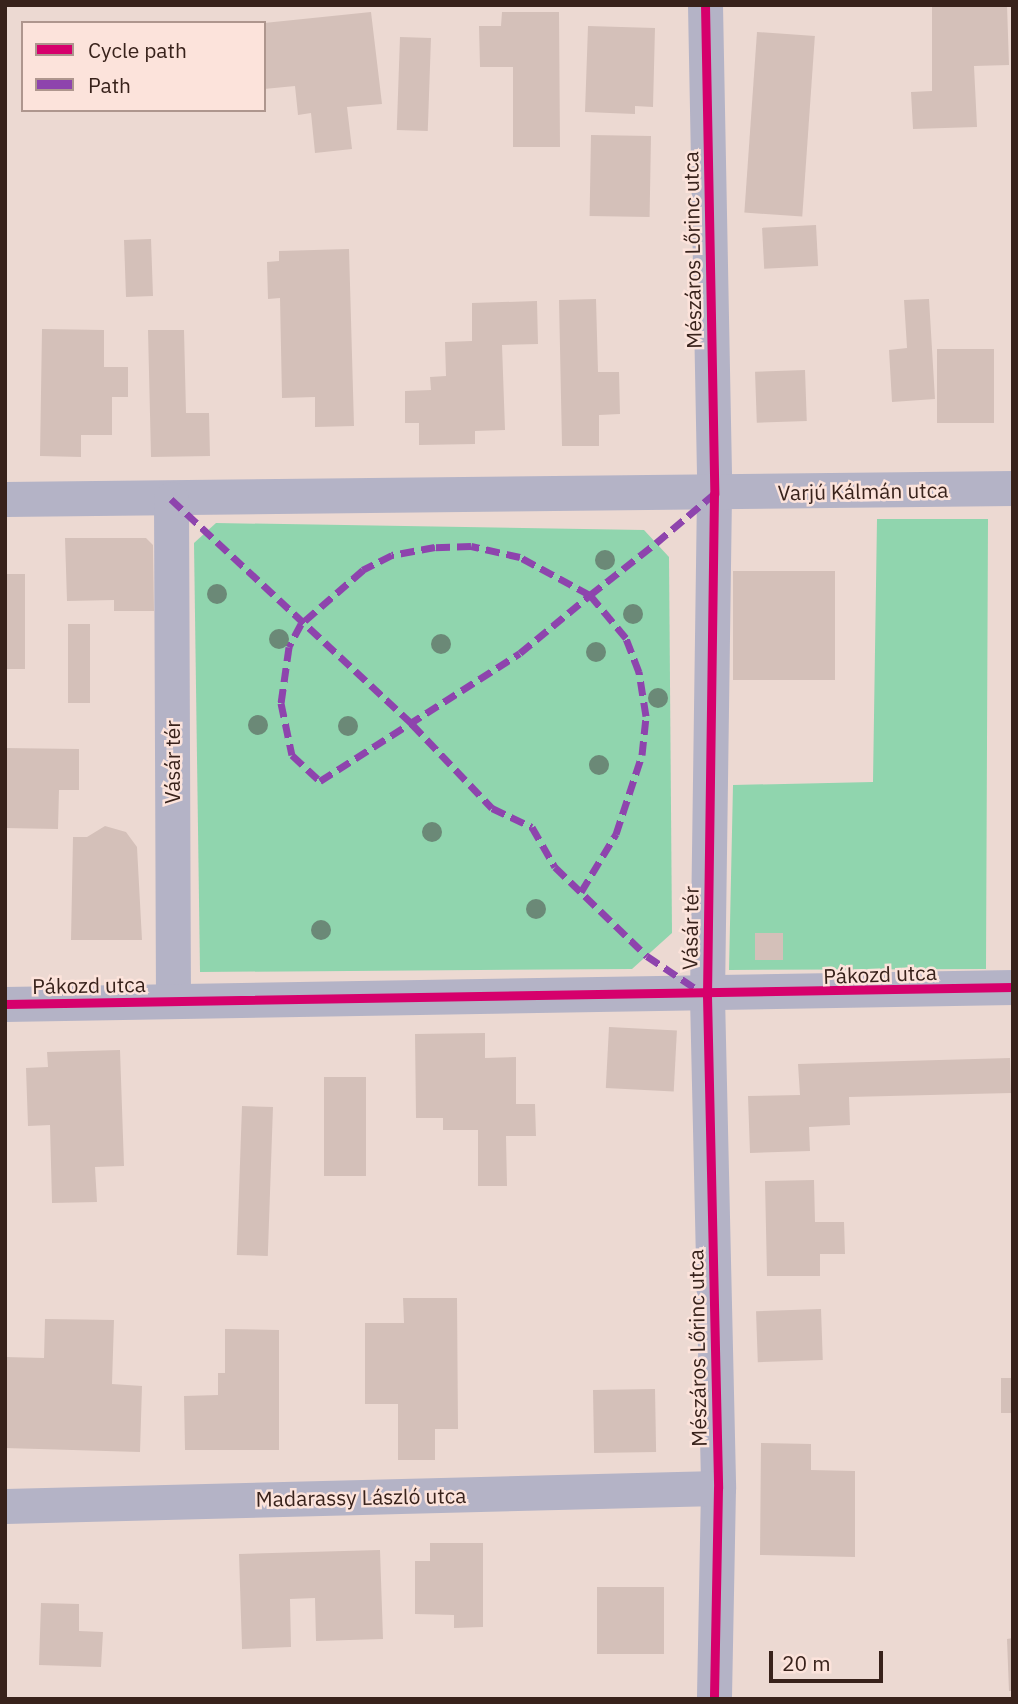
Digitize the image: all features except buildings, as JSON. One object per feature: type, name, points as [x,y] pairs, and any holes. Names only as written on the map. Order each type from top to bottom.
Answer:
[{"type":"street","name":"Mészáros Lőrinc utca","points":[[705,5],[714,494]]},
{"type":"street","name":"Varjú Kálmán utca","points":[[714,494],[1013,488]]},
{"type":"street","points":[[5,499],[714,494]]},
{"type":"street","name":"Vásár tér","points":[[171,499],[173,1001],[707,996],[714,494]]},
{"type":"street","name":"Pákozd utca","points":[[707,996],[1013,988]]},
{"type":"street","name":"Mészáros Lőrinc utca","points":[[707,996],[718,1488],[714,1699]]},
{"type":"street","name":"Pákozd utca","points":[[5,1004],[173,1001]]},
{"type":"street","name":"Madarassy László utca","points":[[5,1506],[718,1488]]},
{"type":"green space","points":[[877,519],[988,519],[986,969],[729,970],[733,785],[873,782]]},
{"type":"green space","points":[[216,523],[644,530],[669,557],[672,933],[632,969],[200,972],[194,543]]},
{"type":"marked path","points":[[581,892],[616,834],[642,755],[646,716],[639,672],[626,638],[590,595],[520,557],[471,546],[435,547],[392,555],[363,570],[301,624],[289,647],[281,703],[292,755],[320,781],[520,653],[590,595],[656,543],[714,494]]},
{"type":"marked path","points":[[171,499],[412,724],[492,808],[532,827],[555,867],[647,956],[698,990]]},
{"type":"cycle path","points":[[705,5],[714,494],[707,996],[718,1488],[714,1699]]},
{"type":"cycle path","points":[[5,1004],[1013,987]]}]
